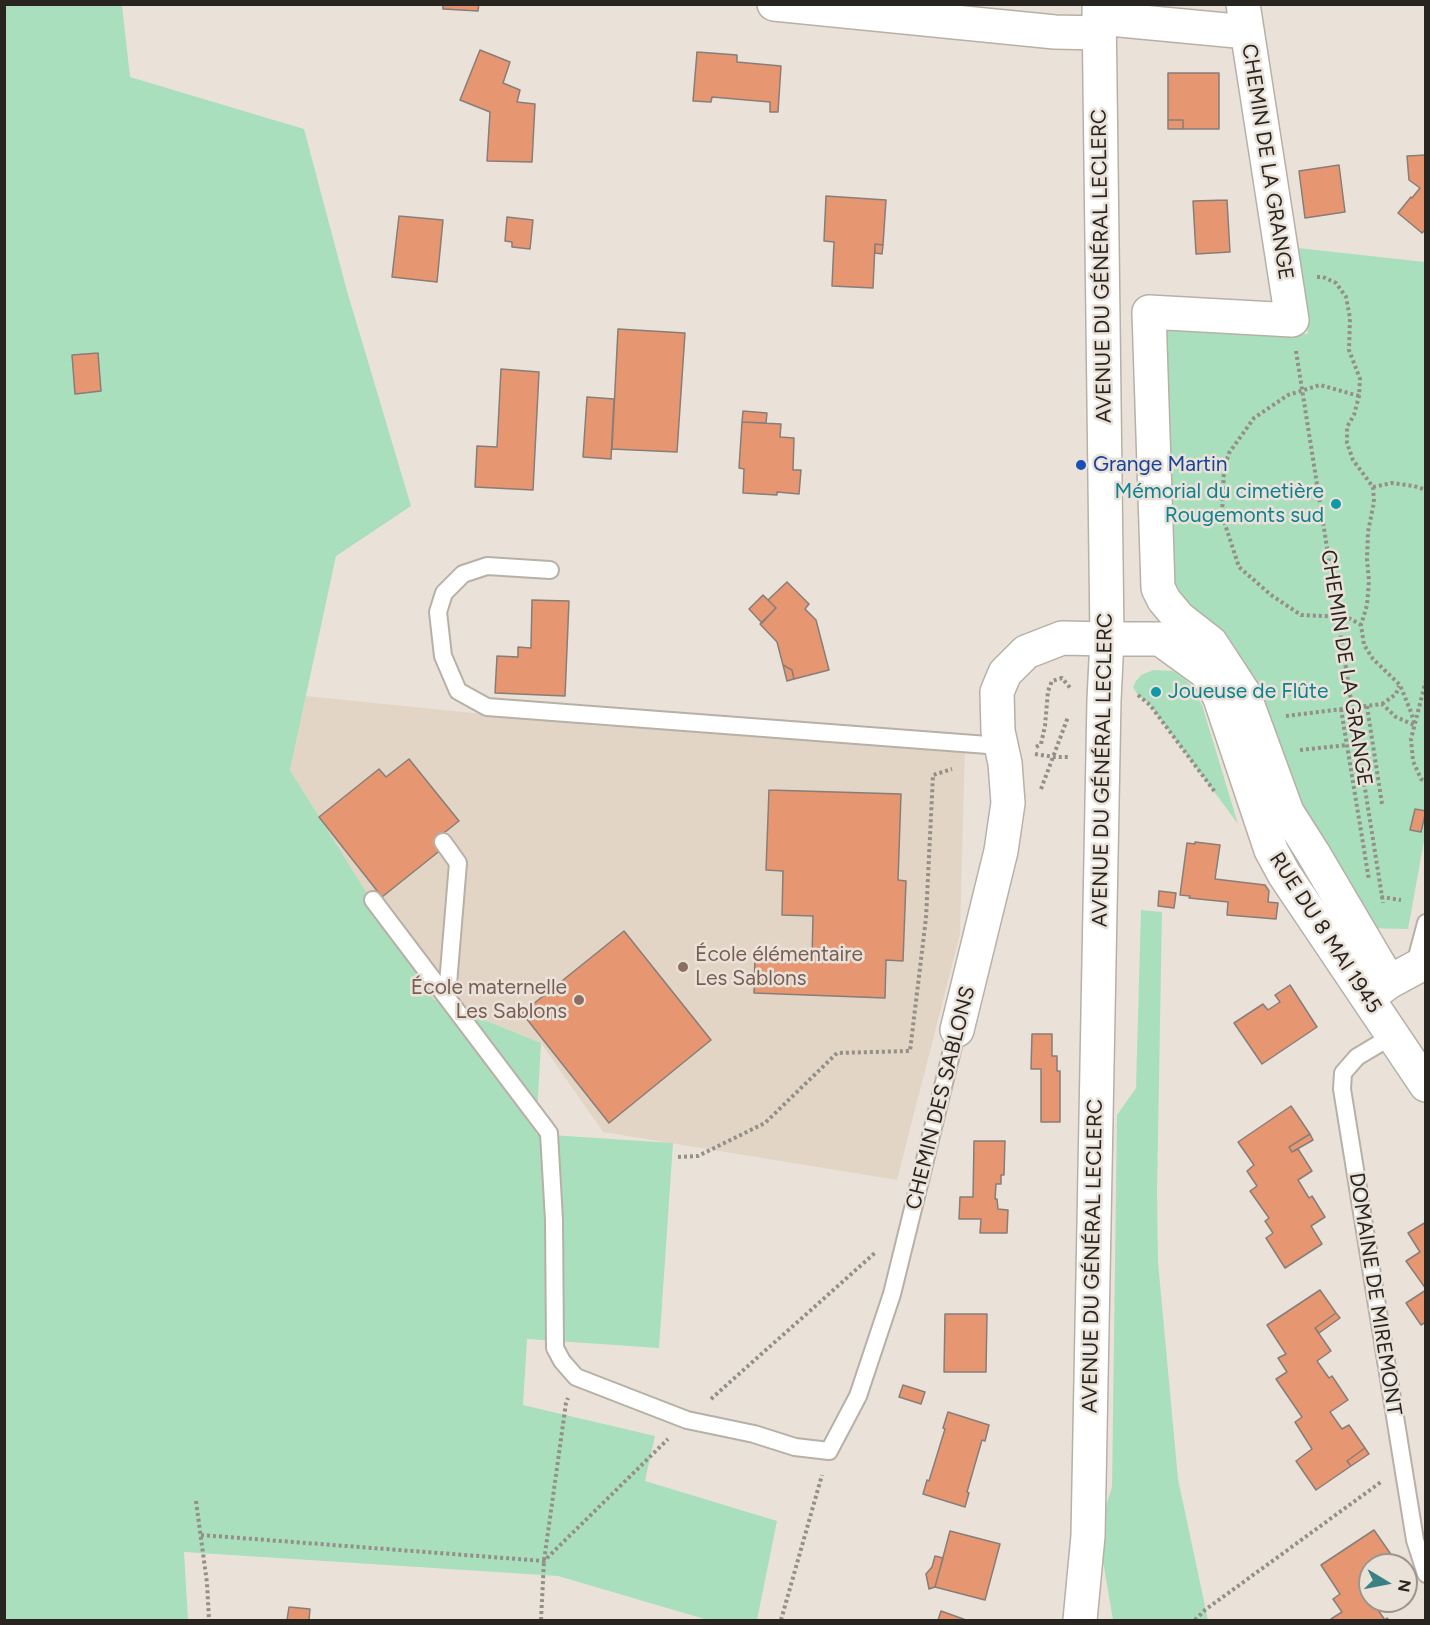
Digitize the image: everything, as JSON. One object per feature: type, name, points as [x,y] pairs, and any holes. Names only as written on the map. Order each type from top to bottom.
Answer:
[{"type":"street","points":[[774,4],[1055,32],[1099,19],[1245,18]]},
{"type":"street","name":"CHEMIN DE LA GRANGE","points":[[1245,18],[1292,320]]},
{"type":"street","name":"AVENUE DU GÉNÉRAL LECLERC","points":[[1088,1536],[1107,639],[1099,19]]},
{"type":"street","points":[[1292,320],[1149,312],[1158,588],[1164,600],[1179,618],[1211,643],[1243,692],[1287,812],[1313,854],[1399,978]]},
{"type":"street","name":"CHEMIN DES SABLONS","points":[[957,1030],[1001,851],[1008,803],[1005,763],[1016,747],[998,731],[997,692],[1005,673],[1026,652],[1062,638],[1107,639]]},
{"type":"street","name":"RUE DU 8 MAI 1945","points":[[1107,639],[1160,639],[1207,673],[1220,698],[1270,850],[1284,874],[1399,978],[1392,1036],[1425,1085]]},
{"type":"street","points":[[1080,1620],[1088,1536]]},
{"type":"street","points":[[1088,1536],[1102,1620]]},
{"type":"lane","points":[[550,570],[487,566],[463,574],[444,593],[438,612],[443,656],[458,691],[487,707],[1016,747]]},
{"type":"lane","points":[[443,842],[459,863],[447,996]]},
{"type":"lane","points":[[374,900],[549,1133],[554,1220],[555,1348],[562,1361],[576,1377],[687,1420],[754,1434],[795,1448],[828,1451]]},
{"type":"lane","points":[[1399,978],[1425,923]]},
{"type":"lane","name":"CHEMIN DES SABLONS","points":[[828,1451],[858,1396],[892,1294],[957,1030]]},
{"type":"lane","name":"DOMAINE DE MIREMONT","points":[[1392,1036],[1357,1057],[1343,1073],[1342,1089],[1415,1540],[1425,1574]]},
{"type":"lane","points":[[1408,1494],[1425,1523]]},
{"type":"path","points":[[1312,277],[1323,277],[1336,283],[1346,297],[1350,318],[1349,350],[1360,379],[1359,396],[1354,415],[1347,427],[1347,443],[1353,460],[1373,487],[1374,502],[1368,532],[1367,605],[1361,625],[1364,645],[1373,659],[1400,685],[1415,725]]},
{"type":"path","name":"CHEMIN DE LA GRANGE","points":[[1292,320],[1384,909]]},
{"type":"path","points":[[1359,396],[1320,385],[1288,395],[1254,418],[1229,453],[1224,469],[1222,515],[1239,567],[1271,595],[1301,615],[1347,617],[1361,625]]},
{"type":"path","points":[[1373,487],[1392,483],[1425,490]]},
{"type":"path","points":[[1016,747],[1041,744],[1048,691],[1052,681],[1062,678],[1071,689],[1070,700]]},
{"type":"path","points":[[1425,680],[1411,739],[1413,761],[1421,779],[1425,782]]},
{"type":"path","points":[[1286,716],[1382,704],[1396,694],[1400,685]]},
{"type":"path","points":[[1104,700],[1137,694],[1150,705],[1218,796]]},
{"type":"path","points":[[1382,704],[1396,717],[1415,725]]},
{"type":"path","points":[[1367,706],[1382,804]]},
{"type":"path","points":[[1341,709],[1370,884]]},
{"type":"path","points":[[1298,751],[1347,744]]},
{"type":"path","points":[[678,1157],[698,1156],[765,1123],[837,1053],[910,1051],[926,918],[933,776],[952,769]]},
{"type":"path","points":[[1371,895],[1401,900]]},
{"type":"path","points":[[201,1535],[544,1561],[687,1420],[910,1222]]},
{"type":"path","points":[[541,1620],[544,1561],[566,1403],[576,1377]]},
{"type":"path","points":[[781,1620],[828,1451]]},
{"type":"path","points":[[1195,1620],[1205,1610],[1404,1466]]},
{"type":"path","points":[[196,1501],[209,1620]]},
{"type":"shaded area","name":"École élémentaire Les Sablons","points":[[306,696],[600,726],[965,745],[960,934],[897,1180],[603,1132],[541,1043],[433,999],[290,770]]},
{"type":"green space","points":[[5,5],[122,5],[130,77],[304,129],[347,291],[411,506],[336,556],[290,770],[433,999],[541,1043],[536,1134],[673,1143],[659,1348],[527,1339],[523,1405],[655,1436],[645,1481],[777,1521],[757,1620],[708,1620],[558,1576],[184,1552],[188,1620],[5,1620]]},
{"type":"green space","points":[[1298,248],[1425,262],[1426,830],[1408,929],[1363,928],[1176,594],[1157,324],[1308,334]]},
{"type":"green space","points":[[1153,670],[1173,671],[1182,677],[1190,684],[1202,705],[1238,824],[1150,705],[1137,694],[1133,687],[1141,675]]},
{"type":"green space","points":[[1141,910],[1162,912],[1158,1262],[1178,1479],[1208,1620],[1113,1620],[1098,1531],[1112,1487],[1117,1115],[1136,1088]]},
{"type":"building","points":[[443,4],[479,4],[478,11],[443,9]]},
{"type":"building","points":[[480,50],[510,62],[503,83],[520,90],[517,102],[535,104],[532,162],[487,161],[490,112],[460,100]]},
{"type":"building","points":[[697,52],[737,55],[737,62],[781,66],[778,112],[770,112],[770,102],[712,97],[711,102],[693,101]]},
{"type":"building","points":[[1168,73],[1219,73],[1219,129],[1183,129],[1183,120],[1168,120]]},
{"type":"building","points":[[1168,120],[1183,120],[1183,129],[1168,129]]},
{"type":"building","points":[[1426,155],[1426,229],[1422,233],[1398,213],[1420,188],[1409,180],[1407,156]]},
{"type":"building","points":[[1339,165],[1345,212],[1305,218],[1299,171]]},
{"type":"building","points":[[826,196],[886,200],[883,245],[875,244],[873,288],[832,286],[834,242],[824,241]]},
{"type":"building","points":[[1227,200],[1230,252],[1196,254],[1193,201]]},
{"type":"building","points":[[399,216],[443,220],[437,282],[392,277]]},
{"type":"building","points":[[507,217],[533,220],[530,249],[512,247],[512,242],[505,241]]},
{"type":"building","points":[[875,244],[883,245],[882,254],[875,253]]},
{"type":"building","points":[[618,329],[685,333],[677,452],[612,449]]},
{"type":"building","points":[[98,353],[101,391],[75,394],[72,355]]},
{"type":"building","points":[[501,369],[539,372],[533,490],[475,487],[477,446],[497,447]]},
{"type":"building","points":[[587,397],[614,399],[611,459],[583,457]]},
{"type":"building","points":[[743,411],[767,413],[766,423],[742,422]]},
{"type":"building","points":[[742,422],[781,424],[780,437],[794,438],[793,470],[801,470],[799,494],[743,493],[744,469],[739,468]]},
{"type":"building","points":[[787,582],[809,604],[805,609],[816,620],[829,670],[794,679],[792,670],[783,665],[777,642],[760,624],[776,608],[768,600]]},
{"type":"building","points":[[763,595],[776,608],[762,623],[749,609]]},
{"type":"building","points":[[532,600],[569,601],[565,696],[495,693],[497,656],[518,657],[518,647],[531,648]]},
{"type":"building","points":[[783,665],[792,670],[794,679],[787,681]]},
{"type":"building","points":[[409,759],[459,821],[435,840],[442,849],[382,897],[319,817],[379,769],[386,777]]},
{"type":"building","points":[[769,790],[901,794],[898,880],[906,881],[903,961],[886,960],[885,998],[754,993],[755,955],[812,957],[813,916],[782,915],[783,871],[766,870]]},
{"type":"building","points":[[1415,809],[1426,811],[1421,832],[1410,830]]},
{"type":"building","points":[[1195,842],[1220,845],[1215,879],[1265,885],[1269,891],[1268,902],[1278,903],[1276,919],[1227,915],[1228,902],[1180,895],[1187,843],[1195,844]]},
{"type":"building","points":[[1159,891],[1176,893],[1174,908],[1158,906]]},
{"type":"building","points":[[624,931],[711,1040],[609,1123],[522,1013]]},
{"type":"building","points":[[1290,985],[1317,1027],[1262,1064],[1234,1023],[1263,1004],[1268,1010],[1280,1002],[1275,995]]},
{"type":"building","points":[[1032,1034],[1052,1034],[1052,1056],[1057,1056],[1057,1071],[1060,1071],[1060,1122],[1041,1122],[1041,1069],[1031,1069]]},
{"type":"building","points":[[1291,1106],[1310,1134],[1289,1147],[1292,1152],[1298,1149],[1312,1171],[1298,1180],[1309,1198],[1312,1196],[1325,1217],[1311,1226],[1322,1244],[1285,1268],[1266,1238],[1273,1233],[1265,1221],[1269,1218],[1250,1191],[1257,1186],[1247,1171],[1254,1165],[1238,1142]]},
{"type":"building","points":[[1310,1134],[1313,1140],[1292,1152],[1289,1147]]},
{"type":"building","points":[[974,1141],[1005,1141],[1004,1175],[1001,1175],[1001,1184],[996,1184],[995,1199],[997,1199],[998,1209],[1008,1210],[1007,1233],[980,1233],[981,1219],[959,1219],[960,1197],[973,1197]]},
{"type":"building","points":[[1426,1222],[1426,1289],[1406,1261],[1420,1252],[1408,1233]]},
{"type":"building","points":[[1320,1290],[1336,1313],[1315,1328],[1331,1351],[1317,1361],[1329,1378],[1332,1376],[1348,1400],[1330,1412],[1342,1429],[1349,1425],[1365,1448],[1347,1461],[1351,1466],[1316,1490],[1296,1461],[1312,1449],[1295,1422],[1302,1417],[1276,1379],[1287,1372],[1278,1358],[1286,1354],[1267,1325]]},
{"type":"building","points":[[1426,1290],[1426,1322],[1421,1325],[1406,1303]]},
{"type":"building","points":[[1336,1313],[1340,1318],[1319,1333],[1315,1328]]},
{"type":"building","points":[[945,1314],[987,1314],[986,1372],[944,1372]]},
{"type":"building","points":[[903,1385],[925,1392],[921,1404],[899,1397]]},
{"type":"building","points":[[948,1412],[989,1425],[985,1441],[982,1440],[965,1507],[923,1494],[945,1429],[943,1428]]},
{"type":"building","points":[[1365,1448],[1369,1454],[1351,1466],[1347,1461]]},
{"type":"building","points":[[1374,1530],[1390,1553],[1358,1553],[1358,1613],[1380,1613],[1385,1620],[1332,1620],[1342,1612],[1333,1599],[1340,1594],[1321,1565]]},
{"type":"building","points":[[950,1531],[1000,1544],[985,1600],[935,1587]]},
{"type":"building","points":[[935,1556],[943,1558],[935,1587],[929,1589],[926,1574],[932,1567]]},
{"type":"building","points":[[289,1607],[310,1609],[309,1620],[287,1620]]},
{"type":"building","points":[[941,1611],[966,1620],[938,1620]]},
{"type":"place","name":"Grange Martin","points":[[1081,465]]},
{"type":"place","name":"Mémorial du cimetière Rougemonts sud","points":[[1336,504]]},
{"type":"place","name":"Joueuse de Flûte","points":[[1156,692]]},
{"type":"place","name":"École élémentaire Les Sablons","points":[[683,967]]},
{"type":"place","name":"École maternelle Les Sablons","points":[[579,1000]]}]
